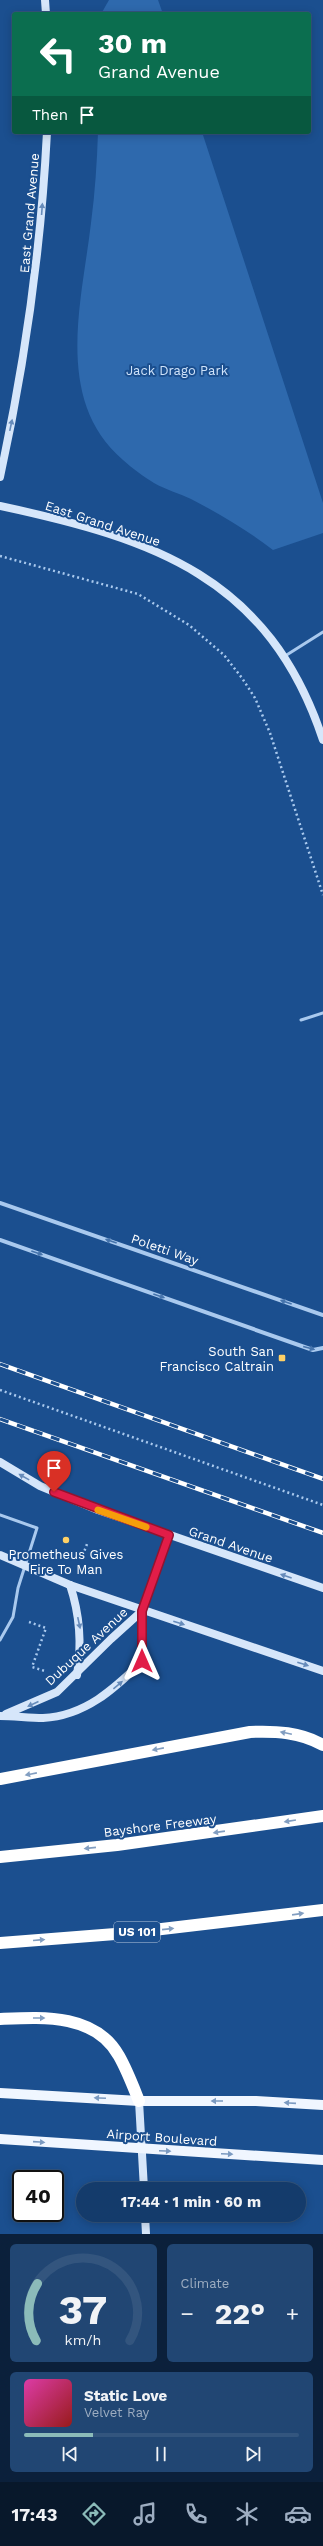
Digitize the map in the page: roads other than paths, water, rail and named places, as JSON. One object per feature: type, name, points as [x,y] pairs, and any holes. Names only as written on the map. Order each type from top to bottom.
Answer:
[{"type":"highway","points":[[0,1780],[250,1732],[280,1731],[310,1738],[323,1745]]},
{"type":"highway","name":"Bayshore Freeway","points":[[0,1857],[117,1845],[323,1816]]},
{"type":"highway","name":"US 101","points":[[0,1943],[128,1933],[274,1917],[323,1910]]},
{"type":"highway","points":[[0,2018],[48,2018],[77,2022],[101,2035],[119,2055],[139,2101]]},
{"type":"main road","points":[[46,0],[46,12]]},
{"type":"main road","name":"East Grand Avenue","points":[[0,477],[15,407],[33,296],[47,134]]},
{"type":"main road","name":"East Grand Avenue","points":[[0,506],[40,514],[116,537],[174,559],[203,575],[230,596],[264,629],[285,656],[302,688],[323,740]]},
{"type":"main road","name":"Grand Avenue","points":[[0,1462],[40,1486],[98,1510],[323,1588]]},
{"type":"main road","name":"Dubuque Avenue","points":[[1,1716],[44,1718],[72,1713],[107,1694],[142,1661],[142,1611],[169,1535]]},
{"type":"main road","points":[[0,1555],[70,1585],[142,1611],[323,1671]]},
{"type":"main road","points":[[70,1585],[80,1630],[81,1650],[77,1675]]},
{"type":"main road","name":"Dubuque Avenue","points":[[1,1716],[57,1692],[77,1675],[111,1639],[142,1611]]},
{"type":"main road","points":[[0,2093],[139,2101],[256,2101],[323,2105]]},
{"type":"main road","points":[[139,2101],[144,2182]]},
{"type":"main road","name":"Airport Boulevard","points":[[0,2139],[323,2160]]},
{"type":"main road","points":[[145,2222],[146,2234]]},
{"type":"street","name":"Poletti Way","points":[[0,1203],[323,1315]]},
{"type":"street","points":[[0,1240],[313,1350],[323,1348]]},
{"type":"lane","points":[[285,656],[323,632]]},
{"type":"lane","points":[[301,1020],[323,1013]]},
{"type":"lane","points":[[0,1515],[37,1528],[18,1588],[13,1617],[0,1640]]},
{"type":"railway","points":[[0,1364],[323,1479]]},
{"type":"railway","points":[[0,1419],[323,1533]]},
{"type":"place","name":"South San Francisco Caltrain","points":[[282,1358]]},
{"type":"place","name":"Prometheus Gives Fire To Man","points":[[66,1540]]},
{"type":"park label","name":"Jack Drago Park","points":[[177,370]]}]
